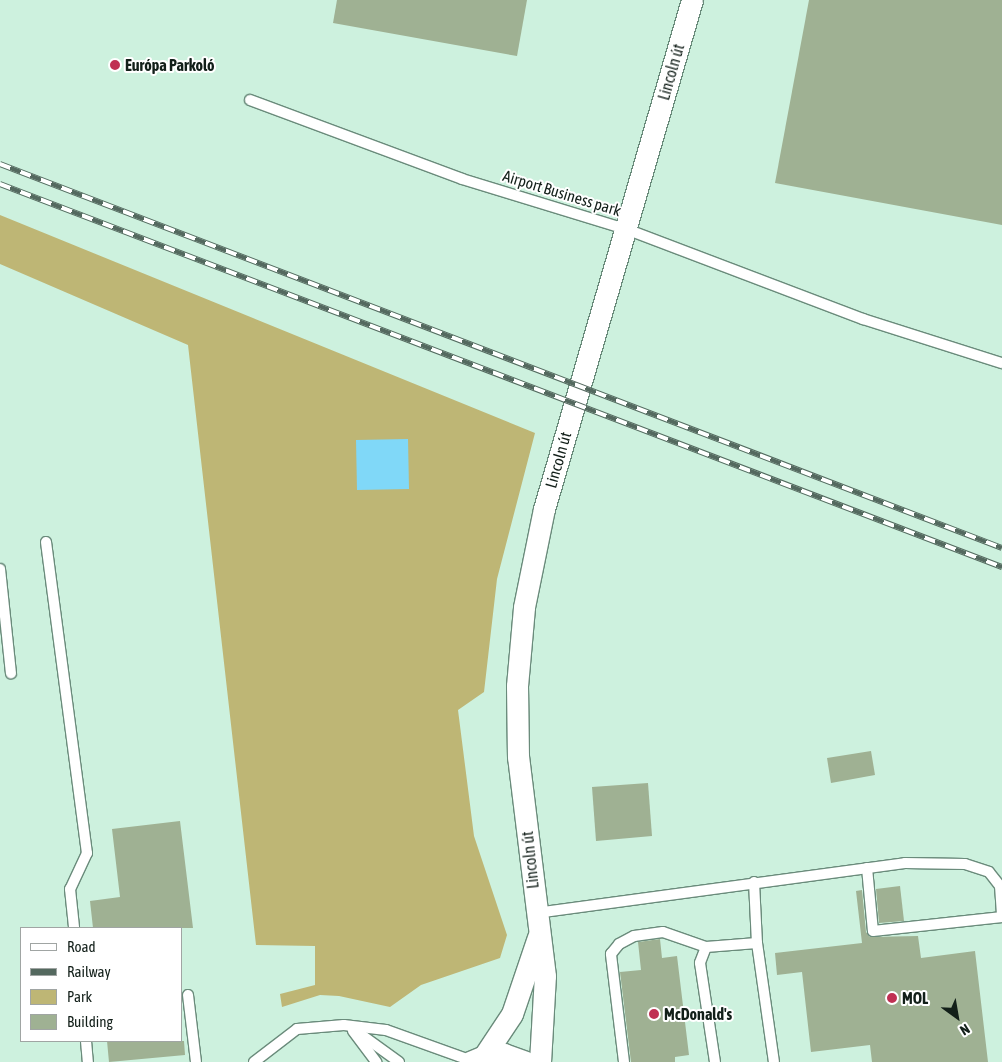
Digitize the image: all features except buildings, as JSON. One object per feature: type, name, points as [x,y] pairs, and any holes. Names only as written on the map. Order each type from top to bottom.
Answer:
[{"type":"street","name":"Lincoln út","points":[[540,1062],[545,976],[518,757],[517,686],[524,607],[544,509],[692,0]]},
{"type":"street","name":"Lincoln út","points":[[475,1059],[512,1014],[539,935]]},
{"type":"street","points":[[475,1059],[504,1054],[526,1062]]},
{"type":"lane","name":"Airport Business park","points":[[250,100],[462,179],[626,229],[863,319],[1002,362]]},
{"type":"lane","points":[[46,542],[87,853],[70,889],[74,927]]},
{"type":"lane","points":[[0,569],[11,673]]},
{"type":"lane","points":[[536,913],[754,882],[905,863],[965,864],[989,872],[1000,886],[1002,916],[873,931],[868,868]]},
{"type":"lane","points":[[754,882],[757,942],[774,1062]]},
{"type":"lane","points":[[624,1062],[611,954],[619,944],[634,936],[663,932],[706,947],[757,942]]},
{"type":"lane","points":[[706,947],[700,963],[715,1062]]},
{"type":"lane","points":[[188,995],[196,1062]]},
{"type":"lane","points":[[254,1062],[297,1029],[350,1026],[386,1030],[475,1059]]},
{"type":"lane","points":[[350,1026],[376,1062]]},
{"type":"lane","points":[[350,1026],[399,1062]]},
{"type":"lane","points":[[86,1042],[88,1062]]},
{"type":"green space","points":[[0,215],[535,433],[497,579],[484,692],[458,710],[474,836],[507,935],[500,958],[421,985],[390,1007],[339,996],[320,995],[282,1007],[280,994],[315,985],[315,946],[256,945],[188,345],[0,264]]},
{"type":"water","points":[[408,439],[409,489],[357,490],[356,440]]},
{"type":"railway","points":[[0,164],[1002,548]]},
{"type":"railway","points":[[0,184],[1002,567]]},
{"type":"place","name":"Európa Parkoló","points":[[115,65]]},
{"type":"place","name":"MOL","points":[[892,998]]},
{"type":"place","name":"McDonald's","points":[[654,1014]]}]
